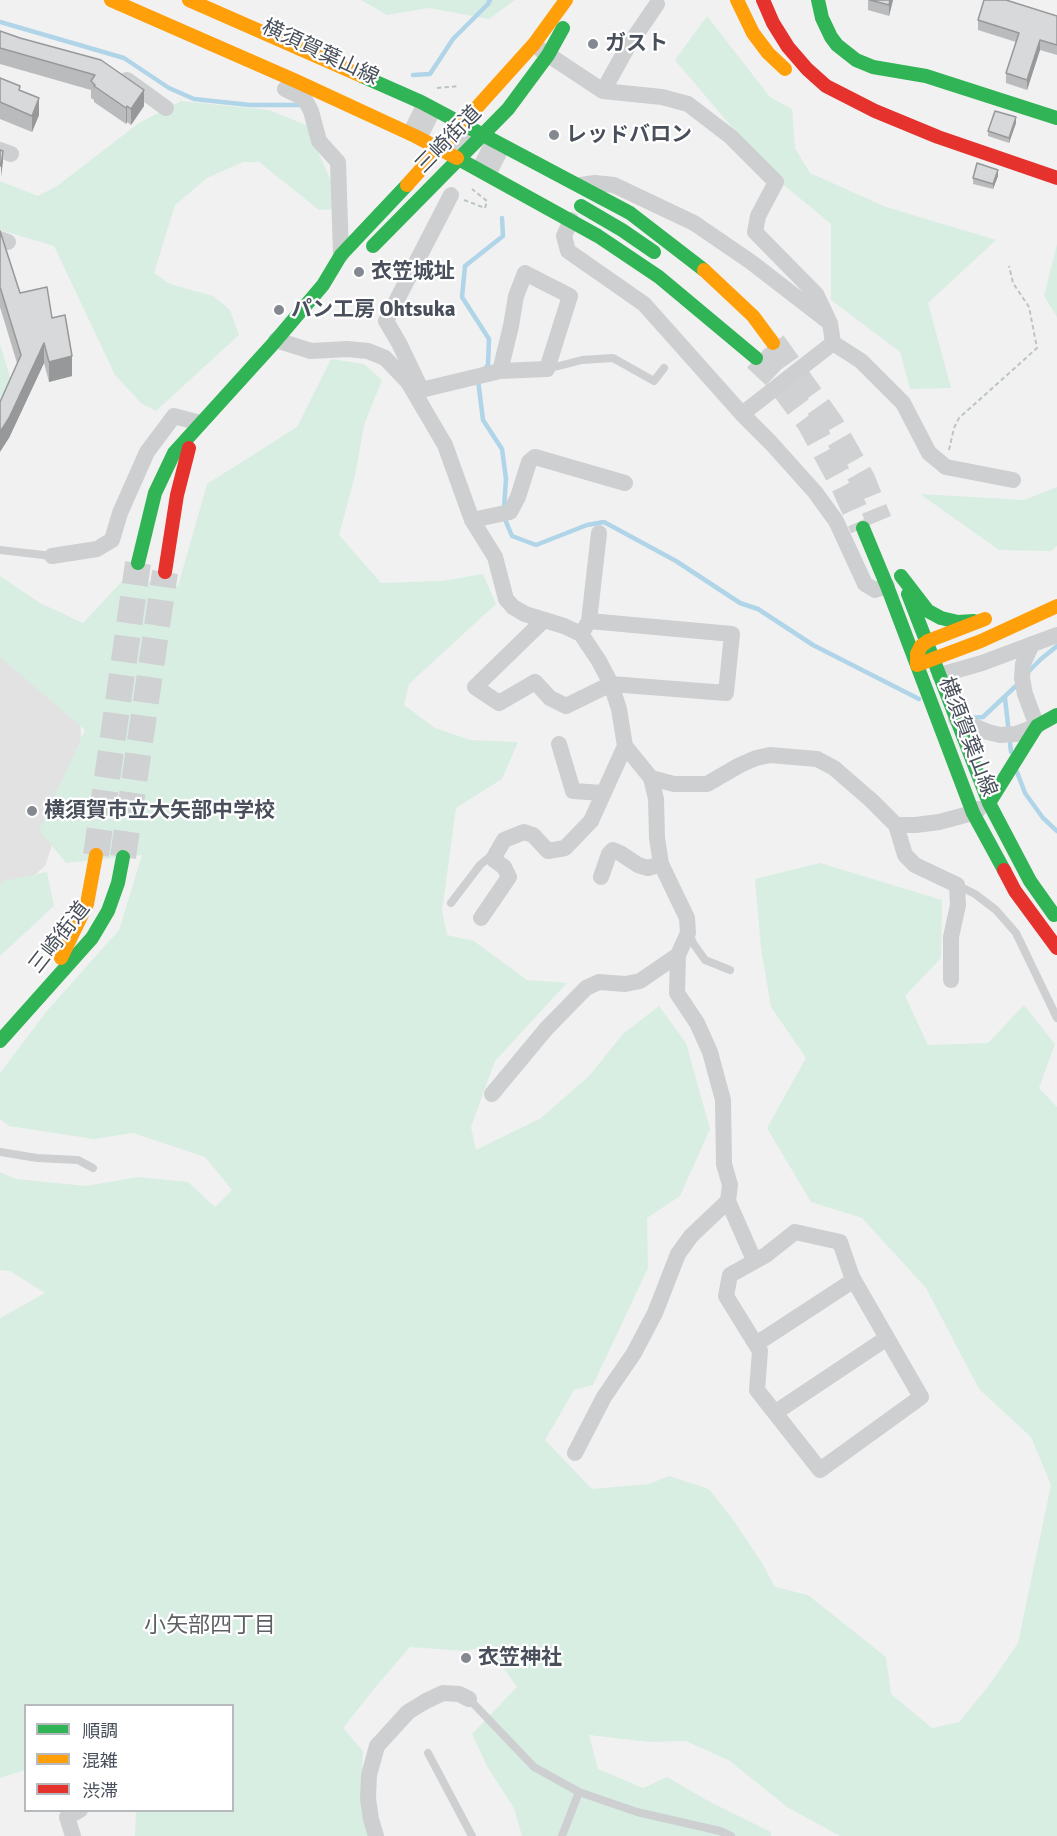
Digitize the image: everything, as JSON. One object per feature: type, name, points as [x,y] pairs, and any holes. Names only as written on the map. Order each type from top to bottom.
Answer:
[{"type":"main road","points":[[111,0],[296,81],[441,149],[571,220],[658,277],[756,358],[719,307],[773,343],[753,316],[700,266],[630,213],[464,123],[189,0]]},
{"type":"main road","name":"三崎街道","points":[[351,260],[441,149],[534,44],[566,0]]},
{"type":"main road","name":"三崎街道","points":[[138,563],[155,493],[174,453],[323,285],[460,159],[508,109],[548,55],[576,0]]},
{"type":"main road","points":[[737,0],[753,33],[777,62],[807,85],[836,100],[1057,178]]},
{"type":"main road","points":[[762,0],[788,47],[825,86],[875,111],[938,137]]},
{"type":"main road","points":[[777,0],[787,21],[811,53]]},
{"type":"main road","points":[[818,0],[822,18],[831,37],[837,45],[856,60],[873,67],[926,76],[1057,118]]},
{"type":"main road","points":[[880,84],[926,76]]},
{"type":"main road","points":[[569,200],[622,230],[661,257]]},
{"type":"main road","name":"三崎街道","points":[[165,572],[185,457],[200,423]]},
{"type":"main road","name":"横須賀葉山線","points":[[863,528],[973,813],[1015,891],[1057,948]]},
{"type":"main road","name":"横須賀葉山線","points":[[928,641],[990,617],[971,622],[941,618],[928,611],[899,570],[989,803],[1030,881],[1057,920]]},
{"type":"main road","points":[[928,641],[921,646],[917,654],[917,665],[1011,628],[1057,606]]},
{"type":"main road","points":[[989,803],[1036,726],[1057,715]]},
{"type":"main road","name":"三崎街道","points":[[31,1007],[71,941],[87,904],[96,855]]},
{"type":"main road","name":"三崎街道","points":[[0,1041],[92,938],[108,911],[118,883],[123,857]]},
{"type":"main road","points":[[87,904],[97,912],[108,911]]},
{"type":"street","points":[[95,0],[304,98],[311,111],[320,141],[338,162],[351,260]]},
{"type":"street","points":[[603,91],[627,48],[657,4]]},
{"type":"street","points":[[534,44],[603,91],[662,97],[688,104],[731,137],[776,182],[758,216],[755,232],[816,294],[830,323],[833,343]]},
{"type":"street","points":[[113,71],[166,108]]},
{"type":"street","points":[[580,185],[595,183],[614,185],[694,223],[830,323]]},
{"type":"street","points":[[451,195],[386,321],[399,342],[419,393],[445,445],[472,520],[495,557],[506,599],[513,607],[544,620],[585,628],[732,634],[726,693],[610,684],[566,705],[550,698],[535,682],[499,703],[475,687],[544,620]]},
{"type":"street","points":[[571,220],[564,236],[568,251],[644,304],[742,414],[816,492],[836,521],[865,584],[875,590],[887,586]]},
{"type":"street","points":[[419,393],[500,371],[547,369],[570,296],[525,273],[516,296],[500,371]]},
{"type":"street","points":[[276,340],[311,351],[368,351],[385,358],[419,393]]},
{"type":"street","points":[[742,414],[833,343]]},
{"type":"street","points":[[833,343],[861,360],[903,403],[929,453],[946,467],[1013,480]]},
{"type":"street","points":[[52,556],[96,549],[112,540],[120,513],[147,452],[174,416],[200,423]]},
{"type":"street","points":[[472,520],[510,512],[519,497],[529,462],[535,457],[625,483]]},
{"type":"street","points":[[598,533],[585,628],[619,709],[625,746],[651,778],[656,799],[657,838],[662,864],[687,918],[688,933],[678,955],[677,993],[697,1023],[710,1052],[723,1100],[724,1164],[730,1185],[728,1201],[754,1260]]},
{"type":"street","points":[[940,675],[982,663],[1057,635]]},
{"type":"street","points":[[956,719],[1000,735],[1016,734],[1036,726],[1022,678],[1023,664],[1032,644]]},
{"type":"street","points":[[559,744],[573,791],[603,794]]},
{"type":"street","points":[[481,918],[509,877],[504,867],[493,859],[504,840],[524,832],[533,835],[548,851],[565,848],[591,821],[625,746]]},
{"type":"street","points":[[651,778],[674,784],[707,784],[756,758],[770,755],[810,758],[834,768],[896,825],[905,855],[915,864],[957,885],[958,905],[951,938],[951,980]]},
{"type":"street","points":[[896,825],[916,825],[973,813],[989,803]]},
{"type":"street","points":[[601,877],[609,854],[613,850],[638,865],[648,868],[662,864]]},
{"type":"street","points":[[492,1094],[546,1029],[586,988],[600,982],[625,984],[640,981],[678,955]]},
{"type":"street","points":[[575,1453],[604,1397],[634,1353],[655,1313],[678,1254],[691,1236],[728,1201]]},
{"type":"street","points":[[795,1232],[840,1242],[854,1280],[921,1397],[820,1470],[757,1390],[760,1351],[726,1296],[730,1275],[754,1260],[766,1255],[795,1232]]},
{"type":"street","points":[[756,1344],[854,1280]]},
{"type":"street","points":[[776,1412],[887,1338]]},
{"type":"street","points":[[376,1836],[368,1799],[369,1775],[377,1746],[408,1712],[426,1701],[443,1693],[459,1694],[469,1699]]},
{"type":"street","points":[[74,1836],[67,1817],[76,1812]]},
{"type":"lane","points":[[547,369],[582,360],[613,358],[654,381],[664,368]]},
{"type":"lane","points":[[0,550],[52,556]]},
{"type":"lane","points":[[451,903],[480,865],[487,859],[493,859]]},
{"type":"lane","points":[[957,885],[975,894],[996,910],[1016,933],[1057,1018]]},
{"type":"lane","points":[[688,933],[705,960],[730,970]]},
{"type":"lane","points":[[0,1152],[78,1161],[93,1168]]},
{"type":"lane","points":[[469,1699],[534,1767],[579,1792],[637,1812],[720,1831],[731,1836]]},
{"type":"lane","points":[[428,1753],[472,1836]]},
{"type":"lane","points":[[562,1836],[579,1792]]},
{"type":"path","points":[[451,195],[485,208],[487,201],[472,190]]},
{"type":"path","points":[[946,467],[954,428],[959,418],[1037,348],[1029,307],[1013,283],[1009,266]]},
{"type":"shaded area","name":"横須賀市立大矢部中学校","points":[[0,626],[80,717],[82,756],[45,866],[0,905]]},
{"type":"green space","points":[[361,0],[515,0],[489,19],[429,8],[387,15]]},
{"type":"green space","points":[[707,16],[770,97],[792,109],[795,148],[810,173],[886,207],[996,240],[928,303],[951,388],[910,389],[900,352],[831,300],[831,224],[774,177],[675,60]]},
{"type":"green space","points":[[181,101],[269,110],[306,125],[341,203],[333,209],[319,210],[259,162],[243,162],[207,178],[175,205],[154,273],[170,284],[213,296],[230,310],[239,335],[156,411],[142,404],[115,375],[54,246],[0,230],[0,181],[38,196],[57,186],[139,123]]},
{"type":"green space","points":[[1057,244],[1057,317],[1044,296]]},
{"type":"green space","points":[[0,344],[12,384],[0,402]]},
{"type":"green space","points":[[331,359],[364,364],[382,380],[364,425],[355,476],[339,535],[381,583],[442,581],[483,574],[496,604],[409,684],[404,705],[435,728],[470,740],[518,742],[502,779],[456,808],[442,911],[447,935],[474,941],[527,980],[567,983],[495,1061],[471,1127],[476,1150],[541,1118],[589,1076],[623,1034],[659,1006],[686,1043],[710,1129],[680,1196],[647,1218],[648,1268],[593,1385],[574,1390],[545,1440],[592,1489],[649,1484],[669,1476],[709,1489],[734,1521],[775,1587],[808,1595],[886,1657],[891,1694],[932,1728],[959,1722],[990,1684],[1018,1643],[1051,1485],[1031,1437],[979,1389],[926,1288],[862,1218],[811,1202],[767,1128],[806,1058],[771,1007],[761,948],[755,879],[820,863],[942,900],[941,958],[905,996],[928,1045],[988,1043],[1024,1005],[1055,1044],[1039,1088],[1057,1107],[1057,1836],[840,1836],[787,1807],[730,1761],[686,1741],[649,1742],[589,1735],[598,1769],[643,1788],[667,1777],[710,1802],[771,1832],[771,1836],[522,1836],[514,1808],[488,1768],[472,1734],[517,1687],[488,1646],[465,1651],[410,1647],[343,1728],[363,1751],[361,1789],[371,1836],[135,1836],[136,1812],[234,1812],[234,1704],[24,1704],[24,1770],[0,1778],[0,1318],[45,1293],[10,1271],[0,1270],[0,1172],[16,1179],[86,1186],[138,1177],[188,1182],[215,1207],[232,1190],[205,1157],[133,1133],[94,1139],[9,1126],[0,1119],[0,1073],[46,1012],[119,930],[142,855],[66,863],[39,830],[85,730],[0,657],[0,576],[40,603],[83,623],[125,578],[178,586],[207,484],[297,427]]},
{"type":"green space","points":[[1057,487],[1057,546],[1051,551],[999,550],[920,494],[1024,500]]},
{"type":"green space","points":[[47,872],[54,906],[0,956],[0,885],[4,881]]},
{"type":"building","points":[[870,0],[890,0],[889,5]]},
{"type":"building","points":[[984,0],[1006,0],[1057,16],[1057,45],[1040,40],[1027,80],[1006,73],[1019,33],[978,20]]},
{"type":"building","points":[[0,31],[101,60],[144,90],[131,109],[127,106],[126,108],[94,86],[91,81],[95,75],[0,48]]},
{"type":"building","points":[[0,78],[20,86],[19,90],[39,98],[32,116],[0,102]]},
{"type":"building","points":[[995,111],[1016,117],[1009,138],[988,131]]},
{"type":"building","points":[[0,150],[3,151],[1,166],[0,166]]},
{"type":"building","points":[[977,163],[998,170],[993,184],[973,178]]},
{"type":"building","points":[[0,231],[20,293],[47,287],[52,318],[65,315],[72,356],[49,362],[44,343],[9,418],[0,432],[0,402],[21,355],[0,287]]},
{"type":"waterway","points":[[430,74],[453,39],[490,0]]},
{"type":"waterway","points":[[0,22],[124,58],[169,88],[194,99],[250,105],[304,105]]},
{"type":"waterway","points":[[413,75],[430,74]]},
{"type":"waterway","points":[[484,370],[488,365],[489,339],[462,297],[465,266],[503,236],[502,218]]},
{"type":"waterway","points":[[478,380],[483,420],[502,449],[506,479],[504,508]]},
{"type":"waterway","points":[[504,517],[512,536],[536,545],[587,525],[604,522],[676,561],[740,603],[758,609],[813,645],[919,699]]},
{"type":"waterway","points":[[1027,673],[1057,646]]},
{"type":"waterway","points":[[970,718],[983,717],[1018,684]]},
{"type":"waterway","points":[[1005,698],[1011,752]]},
{"type":"waterway","points":[[1017,772],[1025,793],[1043,818],[1057,831]]},
{"type":"tunnel","points":[[409,118],[509,168]]},
{"type":"tunnel","points":[[773,343],[830,423],[862,479],[879,521]]},
{"type":"tunnel","points":[[756,358],[776,377],[810,423],[844,486],[863,528]]},
{"type":"tunnel","points":[[96,855],[138,563]]},
{"type":"tunnel","points":[[123,857],[165,572]]},
{"type":"traffic: fast","points":[[818,0],[822,18],[831,37],[837,45],[856,60],[873,67],[926,76],[1057,118]]},
{"type":"traffic: fast","points":[[373,246],[508,109],[548,55],[563,28]]},
{"type":"traffic: fast","points":[[362,76],[421,102],[630,213],[704,270]]},
{"type":"traffic: fast","points":[[457,158],[598,236],[659,277],[756,358]]},
{"type":"traffic: fast","points":[[138,563],[155,493],[174,453],[323,285],[341,255],[407,185]]},
{"type":"traffic: fast","points":[[581,206],[654,252]]},
{"type":"traffic: fast","points":[[863,528],[973,813],[1004,870]]},
{"type":"traffic: fast","points":[[901,576],[928,611],[941,618],[958,622],[974,621]]},
{"type":"traffic: fast","points":[[908,594],[989,803],[1030,881],[1054,915]]},
{"type":"traffic: fast","points":[[989,803],[1037,726],[1057,715]]},
{"type":"traffic: fast","points":[[0,1041],[92,938],[108,911],[118,883],[123,857]]},
{"type":"traffic: slow","points":[[111,0],[296,81],[457,158]]},
{"type":"traffic: slow","points":[[189,0],[362,76]]},
{"type":"traffic: slow","points":[[407,185],[534,44],[566,0]]},
{"type":"traffic: slow","points":[[737,0],[753,33],[768,53],[785,69]]},
{"type":"traffic: slow","points":[[704,270],[753,316],[773,343]]},
{"type":"traffic: slow","points":[[985,619],[928,641],[921,646],[917,654],[917,665],[981,641],[1057,606]]},
{"type":"traffic: slow","points":[[61,958],[87,904],[96,855]]},
{"type":"traffic: jam","points":[[763,0],[773,23],[788,47],[826,86],[875,111],[938,137],[1057,178]]},
{"type":"traffic: jam","points":[[165,572],[177,495],[189,448]]},
{"type":"traffic: jam","points":[[1004,870],[1015,891],[1057,948]]},
{"type":"place","name":"ガスト","points":[[593,44]]},
{"type":"place","name":"レッドバロン","points":[[554,135]]},
{"type":"place","name":"衣笠城址","points":[[359,272]]},
{"type":"place","name":"パン工房 Ohtsuka","points":[[279,310]]},
{"type":"place","name":"横須賀市立大矢部中学校","points":[[32,811]]},
{"type":"place","name":"衣笠神社","points":[[466,1658]]},
{"type":"district","name":"小矢部四丁目","points":[[210,1626]]}]
